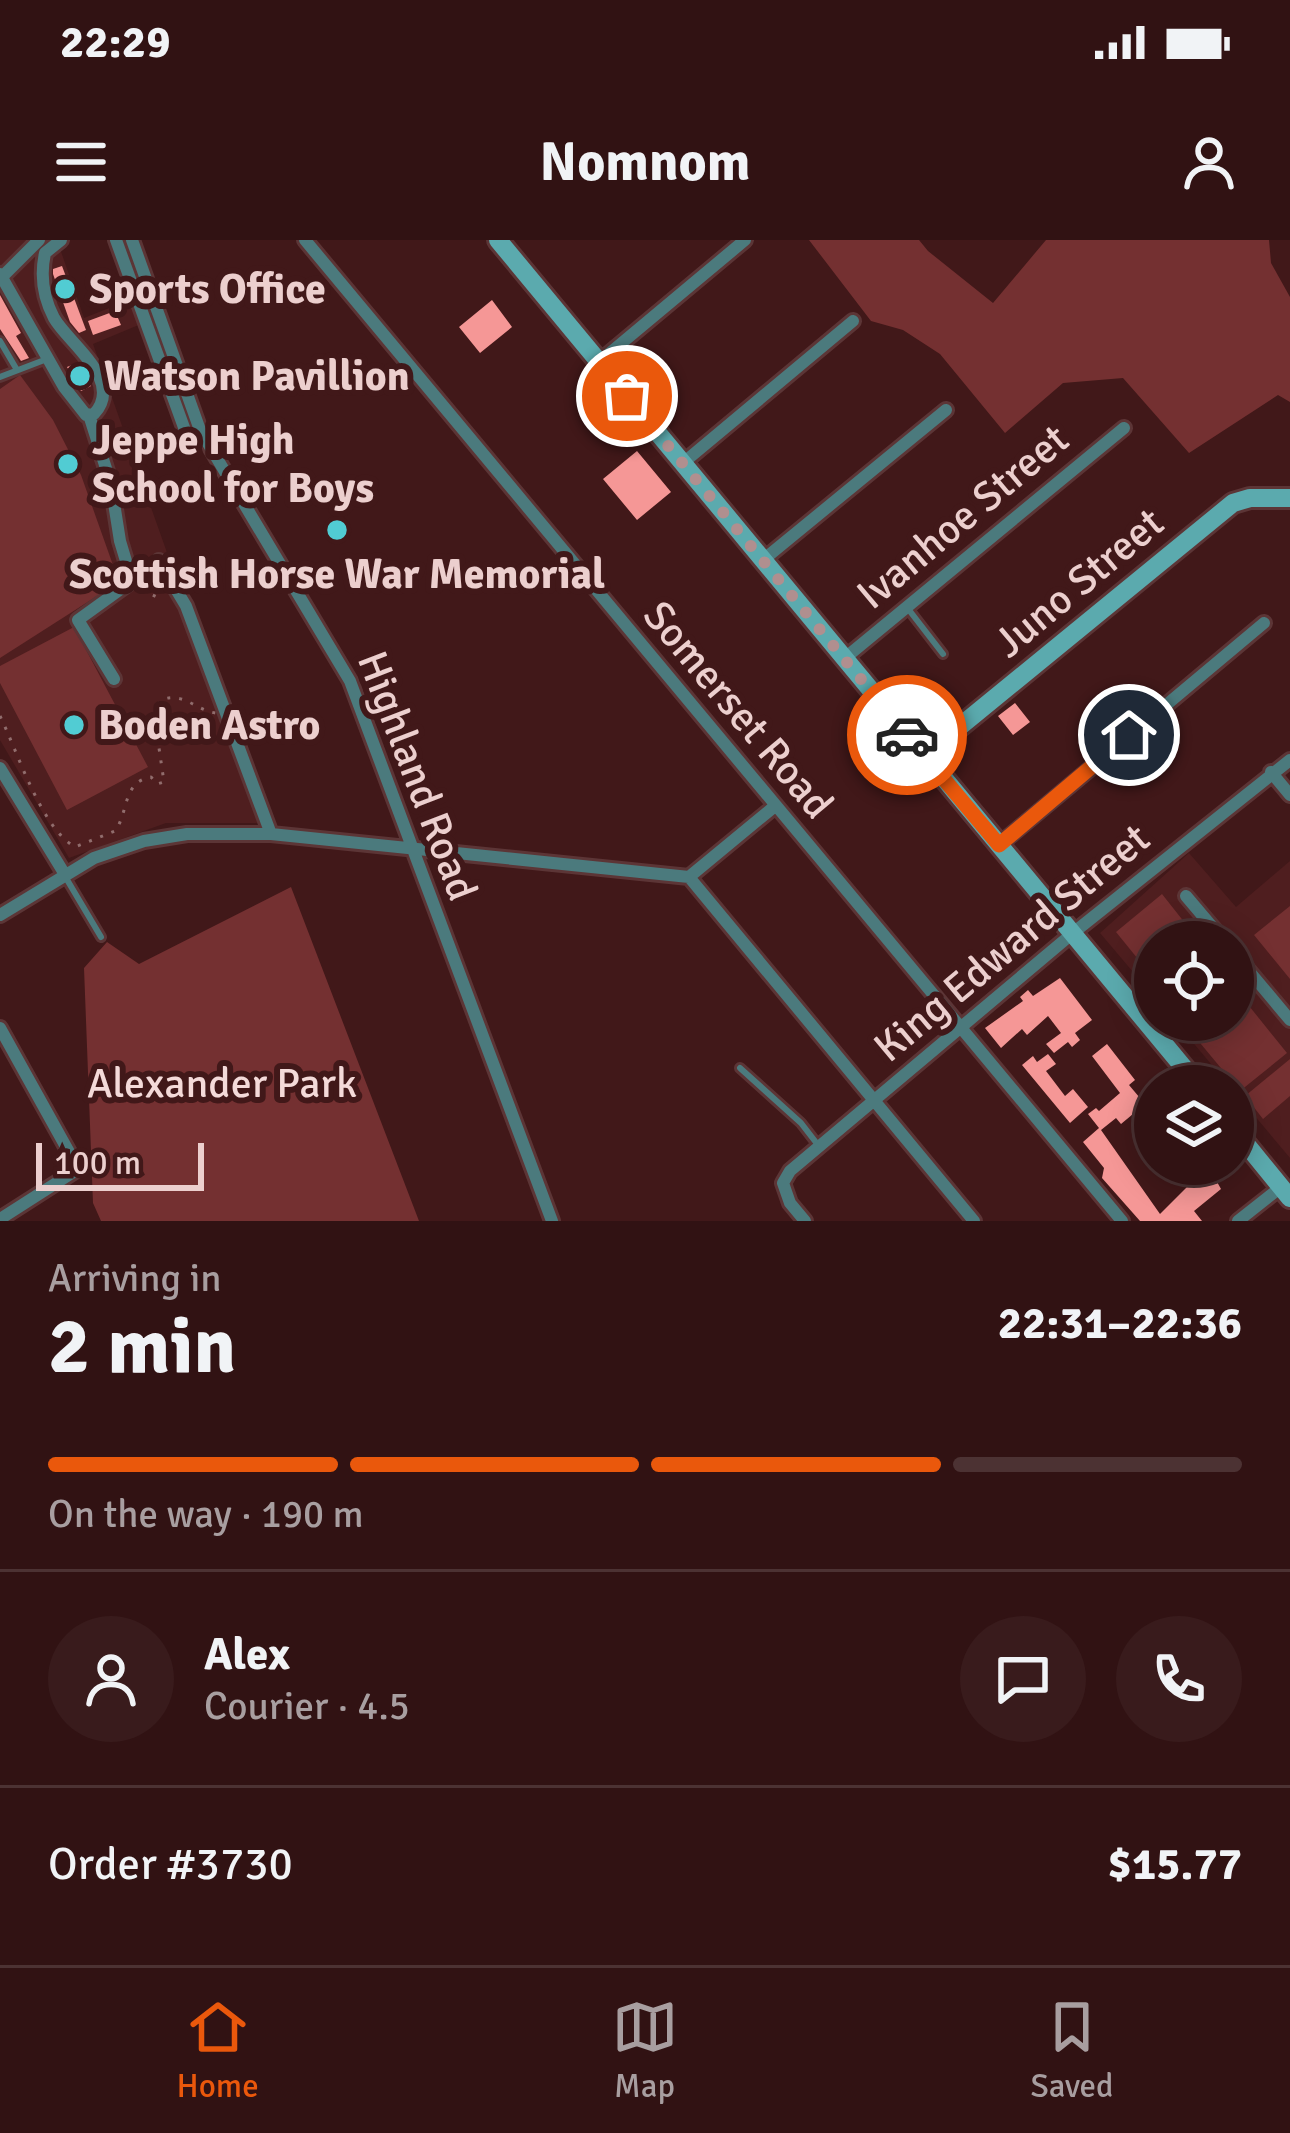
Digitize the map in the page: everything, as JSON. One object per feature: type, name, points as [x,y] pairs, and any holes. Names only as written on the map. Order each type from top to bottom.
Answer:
[{"type":"main road","points":[[498,240],[1182,1065]]},
{"type":"main road","name":"Juno Street","points":[[925,755],[1233,503],[1290,498]]},
{"type":"main road","points":[[1254,1154],[1285,1192]]},
{"type":"street","points":[[39,240],[2,281],[47,359],[89,416],[111,484],[131,585],[78,620],[114,679]]},
{"type":"street","points":[[116,240],[190,444]]},
{"type":"street","name":"Highland Road","points":[[131,240],[200,430],[344,666],[552,1221]]},
{"type":"street","name":"Somerset Road","points":[[305,240],[1122,1221]]},
{"type":"street","points":[[599,362],[745,240]]},
{"type":"street","points":[[57,242],[43,259],[42,285],[53,316],[82,348],[98,378],[102,405],[89,416]]},
{"type":"street","points":[[683,463],[853,321]]},
{"type":"street","points":[[764,560],[946,410]]},
{"type":"street","name":"Ivanhoe Street","points":[[844,658],[1124,428]]},
{"type":"street","points":[[159,561],[180,590],[272,834]]},
{"type":"street","points":[[999,845],[1264,623]]},
{"type":"street","name":"King Edward Street","points":[[805,1221],[790,1204],[783,1183],[790,1171],[1073,933],[1290,760]]},
{"type":"street","points":[[0,768],[64,873]]},
{"type":"street","points":[[1271,772],[1290,795]]},
{"type":"street","points":[[689,877],[775,806]]},
{"type":"street","points":[[0,915],[64,873],[117,849],[162,837],[272,834],[689,877],[974,1221]]},
{"type":"street","points":[[1186,896],[1207,921]]},
{"type":"street","points":[[1254,977],[1290,1020]]},
{"type":"street","points":[[0,1028],[73,1156],[75,1171],[0,1220]]},
{"type":"street","points":[[1238,1221],[1285,1192]]},
{"type":"lane","points":[[0,341],[17,370]]},
{"type":"lane","points":[[0,376],[47,359]]},
{"type":"lane","points":[[907,607],[943,654]]},
{"type":"lane","points":[[64,873],[101,937]]},
{"type":"lane","points":[[740,1068],[801,1123],[819,1146]]},
{"type":"path","points":[[132,580],[163,600]]},
{"type":"path","points":[[0,716],[18,763],[56,829],[75,847],[115,831],[138,780],[151,777],[158,784],[164,782],[154,714],[161,700],[183,699],[209,713],[225,710]]},
{"type":"shaded area","name":"Jeppe High School for Boys","points":[[0,240],[57,240],[84,318],[132,299],[141,324],[93,344],[263,823],[166,823],[69,858],[0,740]]},
{"type":"shaded area","points":[[1189,853],[1236,907],[1290,861],[1290,1158],[1254,1115],[1254,1065],[1212,1065],[1192,1041],[1254,1041],[1254,921],[1134,921],[1134,973],[1100,933]]},
{"type":"green space","points":[[809,240],[919,240],[993,303],[1046,240],[1269,240],[1271,263],[1290,297],[1290,402],[1278,395],[1189,453],[1123,378],[1063,383],[1005,433],[940,354],[903,330],[871,321]]},
{"type":"green space","points":[[20,375],[53,420],[81,475],[119,582],[0,658],[0,389]]},
{"type":"green space","name":"Boden Astro","points":[[74,627],[148,767],[67,810],[0,683],[0,666]]},
{"type":"green space","name":"Alexander Park","points":[[291,887],[419,1221],[101,1221],[93,1203],[84,968],[107,942],[139,964]]},
{"type":"green space","points":[[1162,894],[1183,921],[1134,921],[1134,954],[1116,932]]},
{"type":"green space","points":[[1290,906],[1290,979],[1254,935]]},
{"type":"green space","points":[[1254,1012],[1287,1053],[1254,1080],[1254,1065],[1218,1065],[1198,1041],[1254,1041]]},
{"type":"green space","points":[[1290,1059],[1290,1096],[1263,1119],[1254,1108],[1254,1089]]},
{"type":"building","name":"Sports Office","points":[[62,266],[86,330],[79,333],[70,322],[53,274],[53,269]]},
{"type":"building","points":[[0,295],[29,358],[21,361],[0,329]]},
{"type":"building","points":[[492,300],[512,327],[480,353],[459,327]]},
{"type":"building","points":[[115,311],[121,325],[93,335],[88,321]]},
{"type":"building","name":"Watson Pavillion","points":[[77,363],[91,386],[81,391],[67,367]]},
{"type":"building","points":[[637,451],[671,492],[637,520],[603,479]]},
{"type":"building","points":[[1015,703],[1030,722],[1013,735],[998,716]]},
{"type":"building","points":[[1060,978],[1092,1020],[1075,1033],[1080,1040],[1054,1053],[1046,1044],[1061,1033],[1048,1016],[1027,1035],[1022,1029],[1001,1048],[985,1028],[1023,1001],[1020,997],[1028,990],[1033,996]]},
{"type":"building","points":[[1107,1044],[1134,1079],[1129,1085],[1134,1091],[1134,1113],[1121,1124],[1116,1118],[1101,1130],[1134,1177],[1134,1185],[1140,1185],[1160,1214],[1189,1185],[1219,1185],[1221,1189],[1194,1211],[1202,1221],[1140,1221],[1102,1178],[1104,1168],[1083,1142],[1099,1128],[1088,1114],[1120,1093],[1092,1056]]},
{"type":"building","points":[[1048,1054],[1056,1064],[1046,1071],[1065,1096],[1073,1089],[1088,1107],[1070,1123],[1022,1065],[1033,1056],[1037,1062]]},
{"type":"way so far","points":[[627,396],[907,735]]},
{"type":"place","name":"Sports Office","points":[[65,289]]},
{"type":"place","name":"Watson Pavillion","points":[[80,376]]},
{"type":"place","name":"Jeppe High School for Boys","points":[[68,464]]},
{"type":"place","name":"Scottish Horse War Memorial","points":[[337,530]]},
{"type":"place","name":"Boden Astro","points":[[74,725]]},
{"type":"route","points":[[907,735],[999,845],[1129,735]]}]
